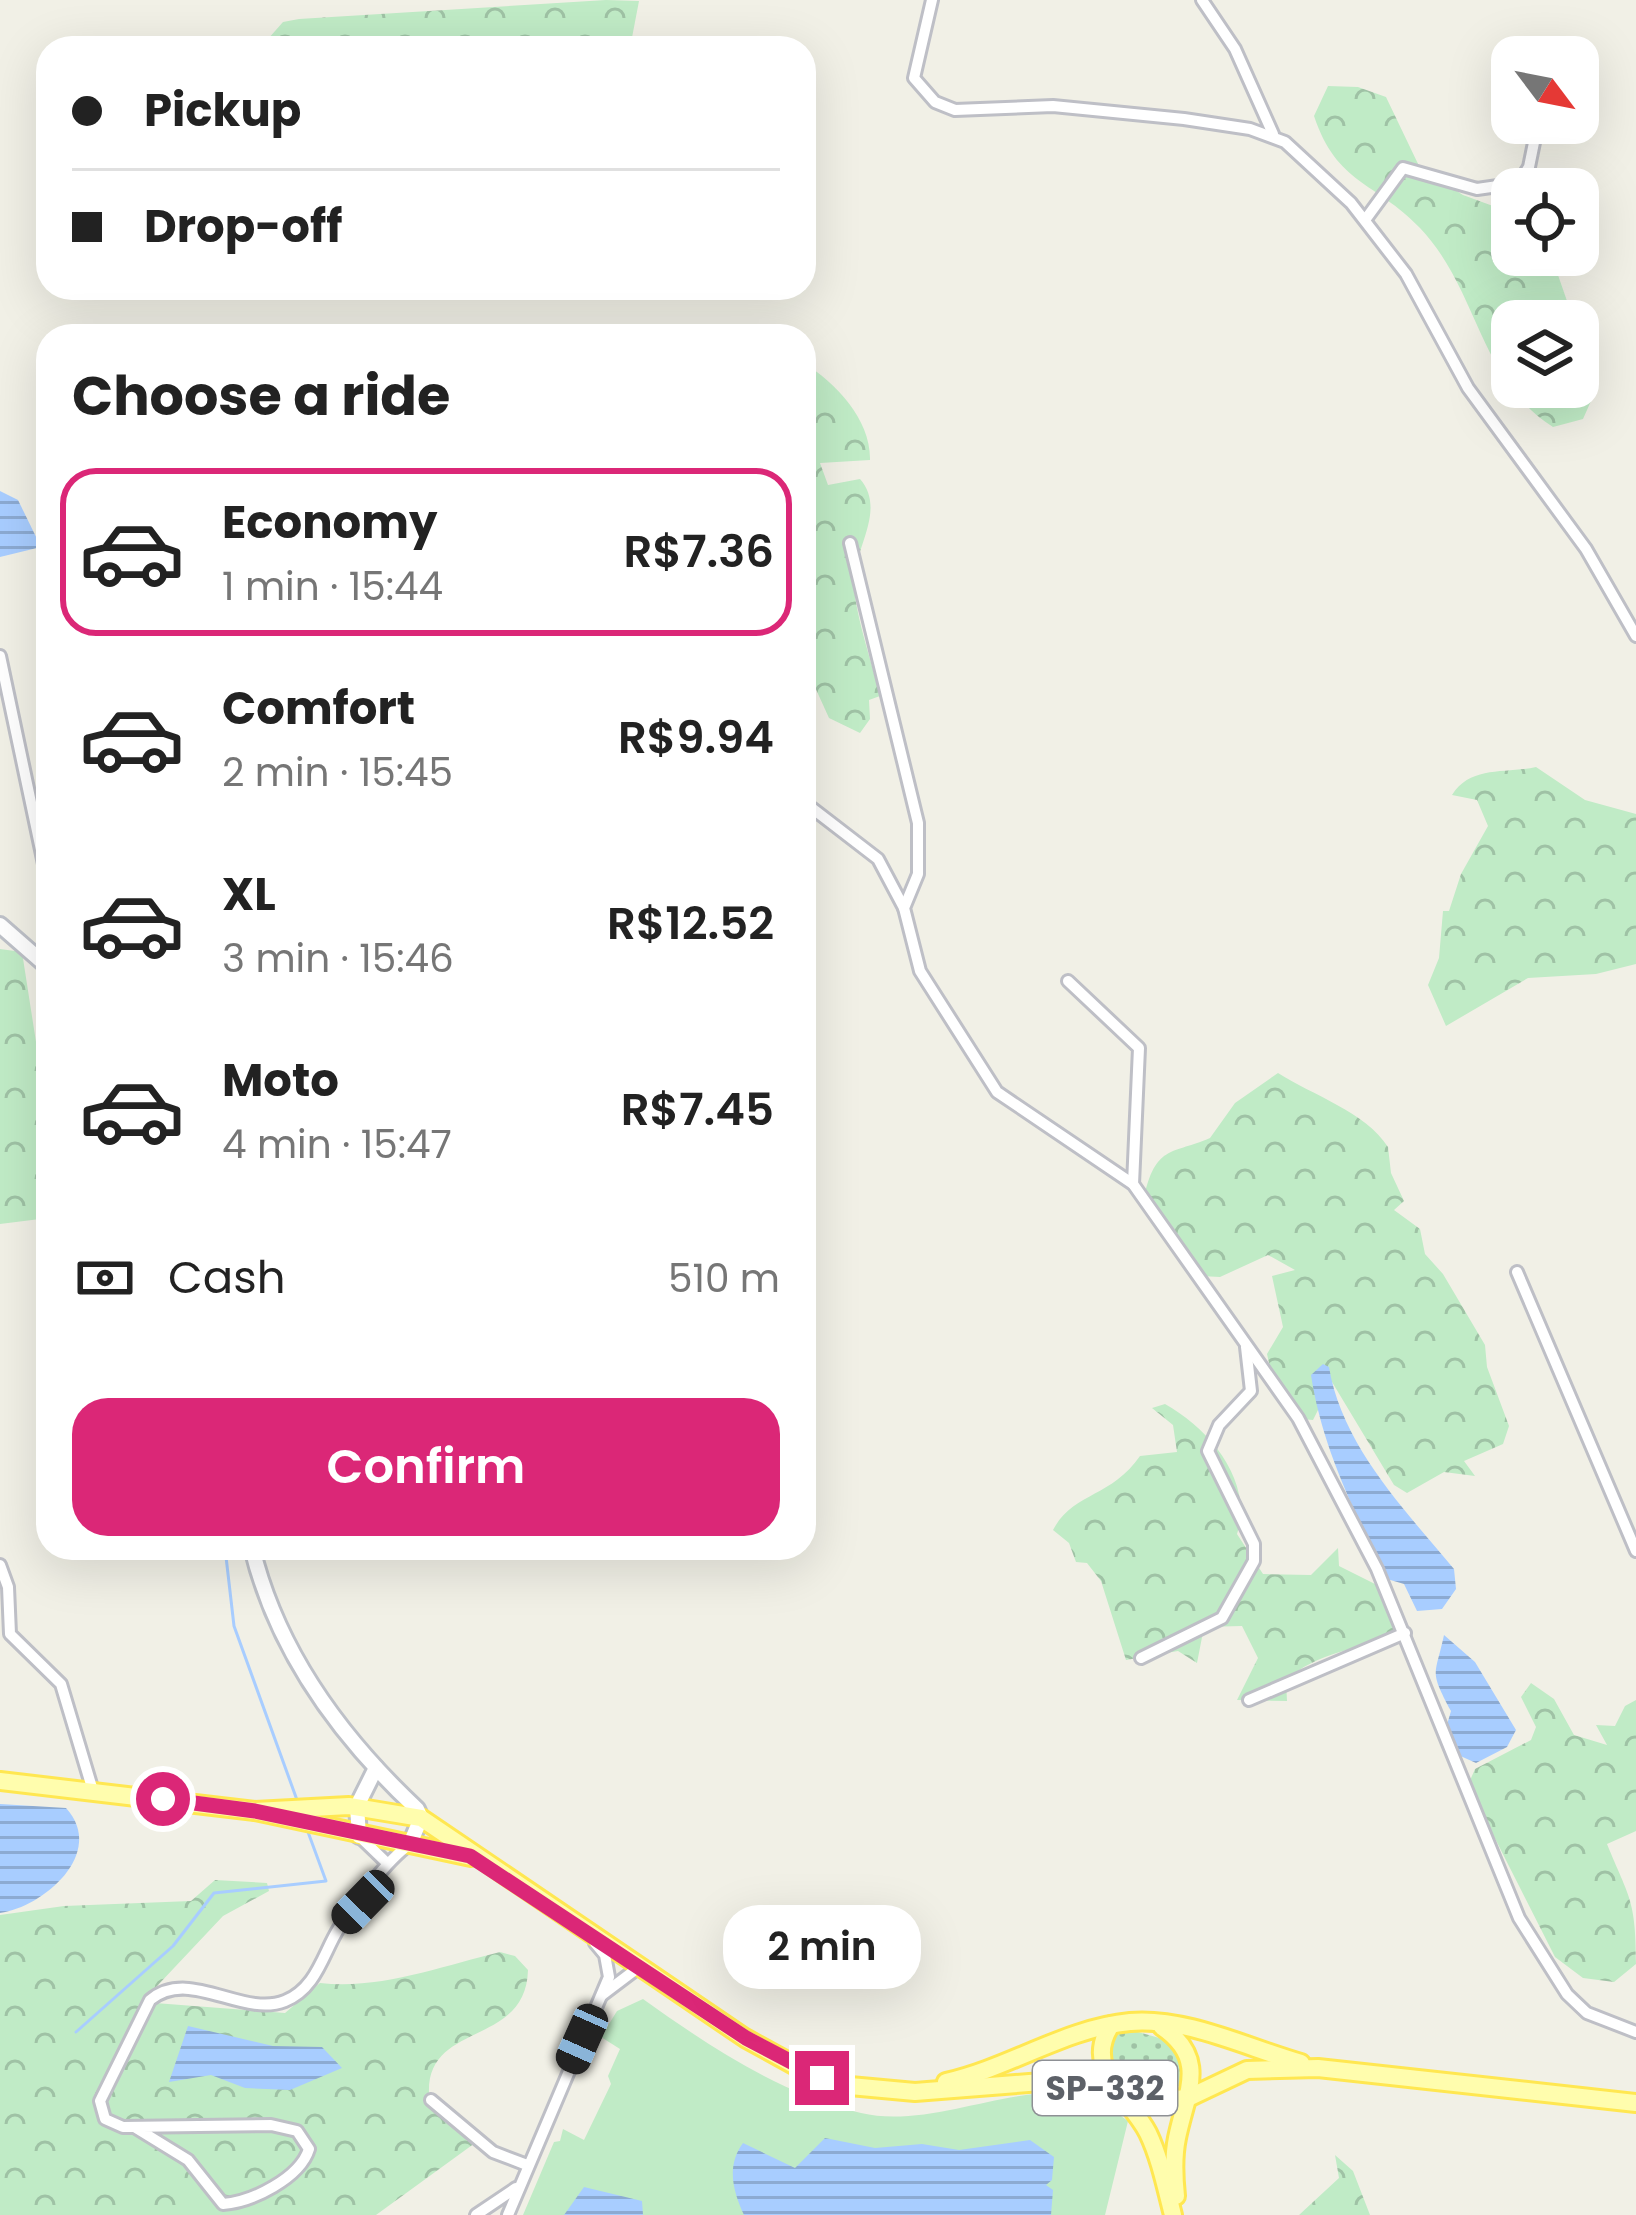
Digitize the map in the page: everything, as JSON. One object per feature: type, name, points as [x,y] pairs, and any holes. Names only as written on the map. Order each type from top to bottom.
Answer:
[{"type":"main road","points":[[0,925],[36,957]]},
{"type":"main road","points":[[257,1560],[270,1605],[306,1678],[421,1819],[410,1844]]},
{"type":"main road","points":[[359,1835],[358,1806],[376,1768]]},
{"type":"main road","name":"SP-332","points":[[0,1780],[255,1811],[483,1863]]},
{"type":"main road","name":"SP-332","points":[[255,1811],[358,1806],[421,1819],[576,1926],[805,2071],[886,2090],[915,2092],[1051,2079],[1118,2092],[1188,2098],[1238,2072],[1318,2068],[1636,2103]]},
{"type":"main road","points":[[1156,2023],[1191,2060],[1188,2098],[1174,2155],[1175,2215]]},
{"type":"main road","name":"SP-332","points":[[886,2090],[964,2078],[1111,2025],[1156,2023],[1318,2068]]},
{"type":"main road","points":[[1111,2025],[1102,2044],[1101,2062],[1149,2135],[1175,2215]]},
{"type":"street","points":[[932,0],[914,78],[944,107],[994,112],[1053,106],[1273,134]]},
{"type":"street","points":[[1202,0],[1235,50],[1273,134],[1365,220],[1406,274],[1478,403],[1586,549],[1636,636]]},
{"type":"street","points":[[1365,220],[1403,168],[1477,189],[1519,183],[1533,144]]},
{"type":"street","points":[[850,543],[918,824],[918,874],[904,908]]},
{"type":"street","points":[[0,656],[36,826]]},
{"type":"street","points":[[816,811],[878,859],[904,908],[920,971],[982,1075],[997,1092],[1132,1184],[1298,1418],[1405,1633],[1519,1918],[1567,1994],[1587,2014],[1636,2032]]},
{"type":"street","points":[[1068,981],[1139,1048],[1132,1184]]},
{"type":"street","points":[[1517,1272],[1636,1551]]},
{"type":"street","points":[[1141,1658],[1222,1618],[1254,1561],[1254,1544],[1208,1451],[1219,1425],[1251,1391],[1246,1347]]},
{"type":"street","points":[[0,1565],[8,1587],[10,1634],[61,1684],[93,1792]]},
{"type":"street","points":[[1249,1700],[1405,1633]]},
{"type":"street","points":[[359,1835],[386,1862]]},
{"type":"street","points":[[136,2128],[188,2160],[224,2204],[273,2186],[302,2164],[309,2150],[297,2131],[271,2125],[136,2128],[109,2122],[100,2101],[150,2000],[180,1988],[269,2004],[291,1998],[316,1974],[338,1930],[386,1862],[410,1844]]},
{"type":"street","points":[[508,2215],[609,1967],[576,1926]]},
{"type":"street","points":[[600,1997],[639,1967]]},
{"type":"street","points":[[430,2100],[493,2152],[527,2165]]},
{"type":"street","points":[[476,2215],[518,2186]]},
{"type":"green space","points":[[639,1],[632,36],[271,36],[283,22]]},
{"type":"green space","points":[[1328,86],[1358,87],[1386,97],[1420,168],[1463,195],[1491,205],[1491,276],[1558,276],[1567,300],[1491,300],[1491,353],[1440,252],[1420,228],[1346,169],[1323,139],[1314,116]]},
{"type":"green space","points":[[816,372],[849,404],[869,445],[870,460],[820,463],[828,485],[860,479],[868,491],[870,518],[854,587],[880,696],[869,700],[870,719],[860,733],[829,718],[816,689]]},
{"type":"green space","points":[[1529,408],[1588,408],[1583,419],[1553,427]]},
{"type":"green space","points":[[1536,767],[1585,800],[1636,814],[1636,964],[1596,974],[1528,978],[1446,1026],[1428,985],[1439,958],[1443,911],[1449,911],[1461,874],[1488,826],[1477,800],[1452,795],[1479,775]]},
{"type":"green space","points":[[0,949],[22,952],[36,1042],[36,1220],[0,1224]]},
{"type":"green space","points":[[1278,1073],[1352,1114],[1388,1147],[1391,1173],[1404,1201],[1394,1210],[1420,1229],[1425,1254],[1443,1274],[1485,1345],[1487,1367],[1509,1426],[1503,1444],[1464,1461],[1475,1476],[1444,1472],[1407,1493],[1394,1485],[1332,1382],[1313,1420],[1301,1419],[1273,1381],[1267,1354],[1283,1327],[1272,1276],[1295,1270],[1268,1255],[1220,1277],[1201,1276],[1145,1193],[1161,1159],[1210,1138],[1235,1103]]},
{"type":"green space","points":[[1165,1404],[1198,1428],[1224,1459],[1239,1495],[1237,1534],[1263,1574],[1311,1575],[1338,1548],[1339,1566],[1383,1588],[1401,1633],[1311,1663],[1286,1681],[1287,1701],[1237,1700],[1258,1658],[1242,1626],[1204,1627],[1197,1663],[1178,1651],[1126,1660],[1101,1581],[1087,1563],[1076,1562],[1069,1543],[1053,1530],[1071,1508],[1117,1480],[1140,1456],[1177,1452],[1173,1425],[1152,1408]]},
{"type":"green space","points":[[1531,1683],[1554,1699],[1574,1735],[1607,1745],[1596,1725],[1615,1726],[1625,1706],[1636,1700],[1636,1831],[1607,1844],[1633,1912],[1636,1964],[1614,1982],[1583,1978],[1555,1957],[1468,1785],[1475,1769],[1531,1740],[1536,1727],[1521,1697]]},
{"type":"green space","points":[[215,1880],[267,1883],[269,1891],[223,1916],[142,2002],[285,2013],[320,1983],[388,1980],[500,1952],[515,1956],[528,1970],[523,1995],[510,2013],[440,2058],[430,2077],[430,2104],[475,2143],[376,2215],[0,2215],[0,1915],[64,1906],[191,1901]]},
{"type":"green space","points":[[643,1999],[774,2081],[861,2113],[920,2115],[1043,2093],[1098,2100],[1128,2121],[1105,2215],[523,2215],[554,2142],[560,2141],[563,2129],[584,2140],[611,2084],[608,2076],[620,2049],[601,2037],[617,2011]]},
{"type":"green space","points":[[1131,2030],[1170,2041],[1186,2063],[1183,2085],[1151,2093],[1115,2073],[1109,2038]]},
{"type":"green space","points":[[1335,2155],[1353,2171],[1370,2215],[1299,2215],[1339,2178]]},
{"type":"water","points":[[0,491],[18,500],[36,537],[36,548],[0,557]]},
{"type":"water","points":[[1323,1364],[1329,1367],[1336,1396],[1361,1450],[1454,1569],[1456,1589],[1442,1609],[1417,1611],[1404,1584],[1387,1579],[1363,1530],[1316,1402],[1311,1375]]},
{"type":"water","points":[[1444,1635],[1475,1662],[1516,1730],[1507,1747],[1476,1763],[1456,1754],[1446,1728],[1451,1711],[1436,1673]]},
{"type":"water","points":[[0,1804],[66,1808],[77,1825],[79,1843],[74,1859],[51,1889],[17,1909],[0,1913]]},
{"type":"water","points":[[188,2026],[273,2046],[322,2047],[342,2068],[290,2090],[245,2088],[211,2075],[169,2082]]},
{"type":"water","points":[[825,2138],[875,2148],[922,2144],[959,2150],[1030,2140],[1054,2157],[1052,2180],[1046,2185],[1053,2190],[1051,2215],[744,2215],[733,2179],[734,2161],[743,2143],[795,2168]]},
{"type":"water","points":[[584,2187],[642,2201],[643,2215],[564,2215]]},
{"type":"waterway","points":[[226,1560],[234,1626],[297,1800]]},
{"type":"waterway","points":[[76,2032],[173,1946],[214,1893],[326,1881],[308,1832]]},
{"type":"route","points":[[163,1799],[255,1811],[470,1856],[746,2038],[822,2078]]}]
